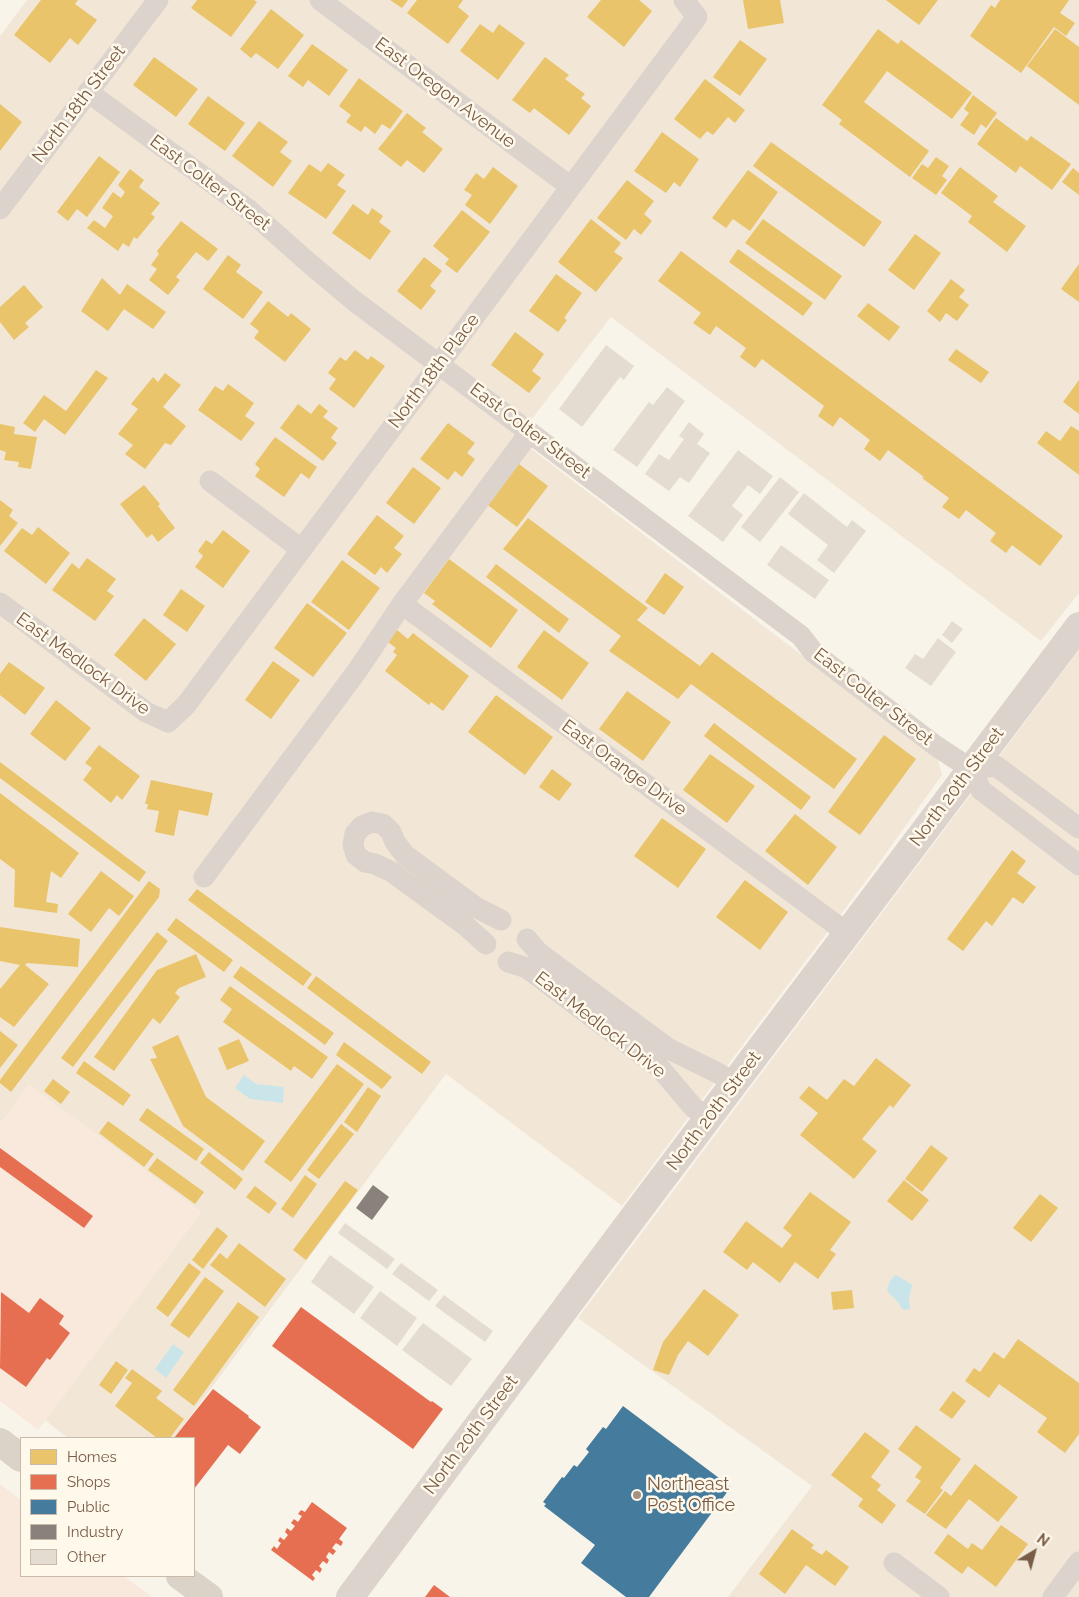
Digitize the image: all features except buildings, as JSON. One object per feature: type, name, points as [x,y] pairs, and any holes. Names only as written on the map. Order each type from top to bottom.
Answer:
[{"type":"main road","points":[[0,1442],[20,1457]]},
{"type":"main road","points":[[181,1577],[209,1597]]},
{"type":"street","name":"North 18th Street","points":[[0,209],[158,0]]},
{"type":"street","name":"East Oregon Avenue","points":[[320,0],[571,187]]},
{"type":"street","name":"North 18th Place","points":[[168,722],[186,705],[571,187],[691,8]]},
{"type":"street","name":"East Colter Street","points":[[88,92],[249,210],[354,300],[802,636],[814,653],[936,746],[971,769],[981,790],[1079,865]]},
{"type":"street","points":[[204,876],[357,671],[402,604],[530,432]]},
{"type":"street","points":[[210,481],[301,548]]},
{"type":"street","name":"East Medlock Drive","points":[[0,603],[146,712],[168,722]]},
{"type":"street","name":"East Orange Drive","points":[[402,604],[847,933]]},
{"type":"street","name":"North 20th Street","points":[[350,1597],[1079,626]]},
{"type":"street","points":[[971,769],[996,766],[1079,828]]},
{"type":"street","name":"East Medlock Drive","points":[[708,1118],[693,1107],[660,1068],[527,968],[494,958],[486,944],[466,926],[392,872],[375,864],[365,862],[356,855],[353,845],[355,834],[362,826],[372,822],[383,824],[391,832],[395,842],[405,855],[477,908],[500,920],[519,923],[528,939],[540,953],[669,1049],[735,1083]]},
{"type":"street","points":[[486,944],[487,933],[490,927],[500,920]]},
{"type":"street","name":"East Medlock Drive","points":[[508,962],[520,957],[524,952],[528,939]]},
{"type":"street","points":[[1053,1597],[1079,1562]]},
{"type":"street","points":[[894,1563],[940,1597]]},
{"type":"shaded area","points":[[27,0],[1079,0],[1079,593],[1041,641],[611,317],[517,438],[938,759],[942,775],[874,870],[622,1206],[446,1074],[175,1437],[67,1437],[45,1420],[201,1212],[29,1085],[0,1124],[0,36]]},
{"type":"shaded area","points":[[1079,650],[1079,1597],[728,1597],[812,1486],[578,1318]]},
{"type":"shaded area","points":[[29,1085],[201,1212],[38,1430],[0,1401],[0,1124]]},
{"type":"shaded area","points":[[0,1484],[20,1499],[20,1577],[125,1577],[152,1597],[0,1597]]},
{"type":"water","points":[[244,1075],[256,1084],[284,1087],[283,1103],[250,1099],[235,1088]]},
{"type":"water","points":[[895,1275],[912,1285],[909,1299],[910,1309],[904,1310],[887,1290],[890,1281]]},
{"type":"water","points":[[173,1344],[184,1352],[166,1378],[155,1369]]},
{"type":"place","name":"Northeast Post Office","points":[[637,1495]]}]
